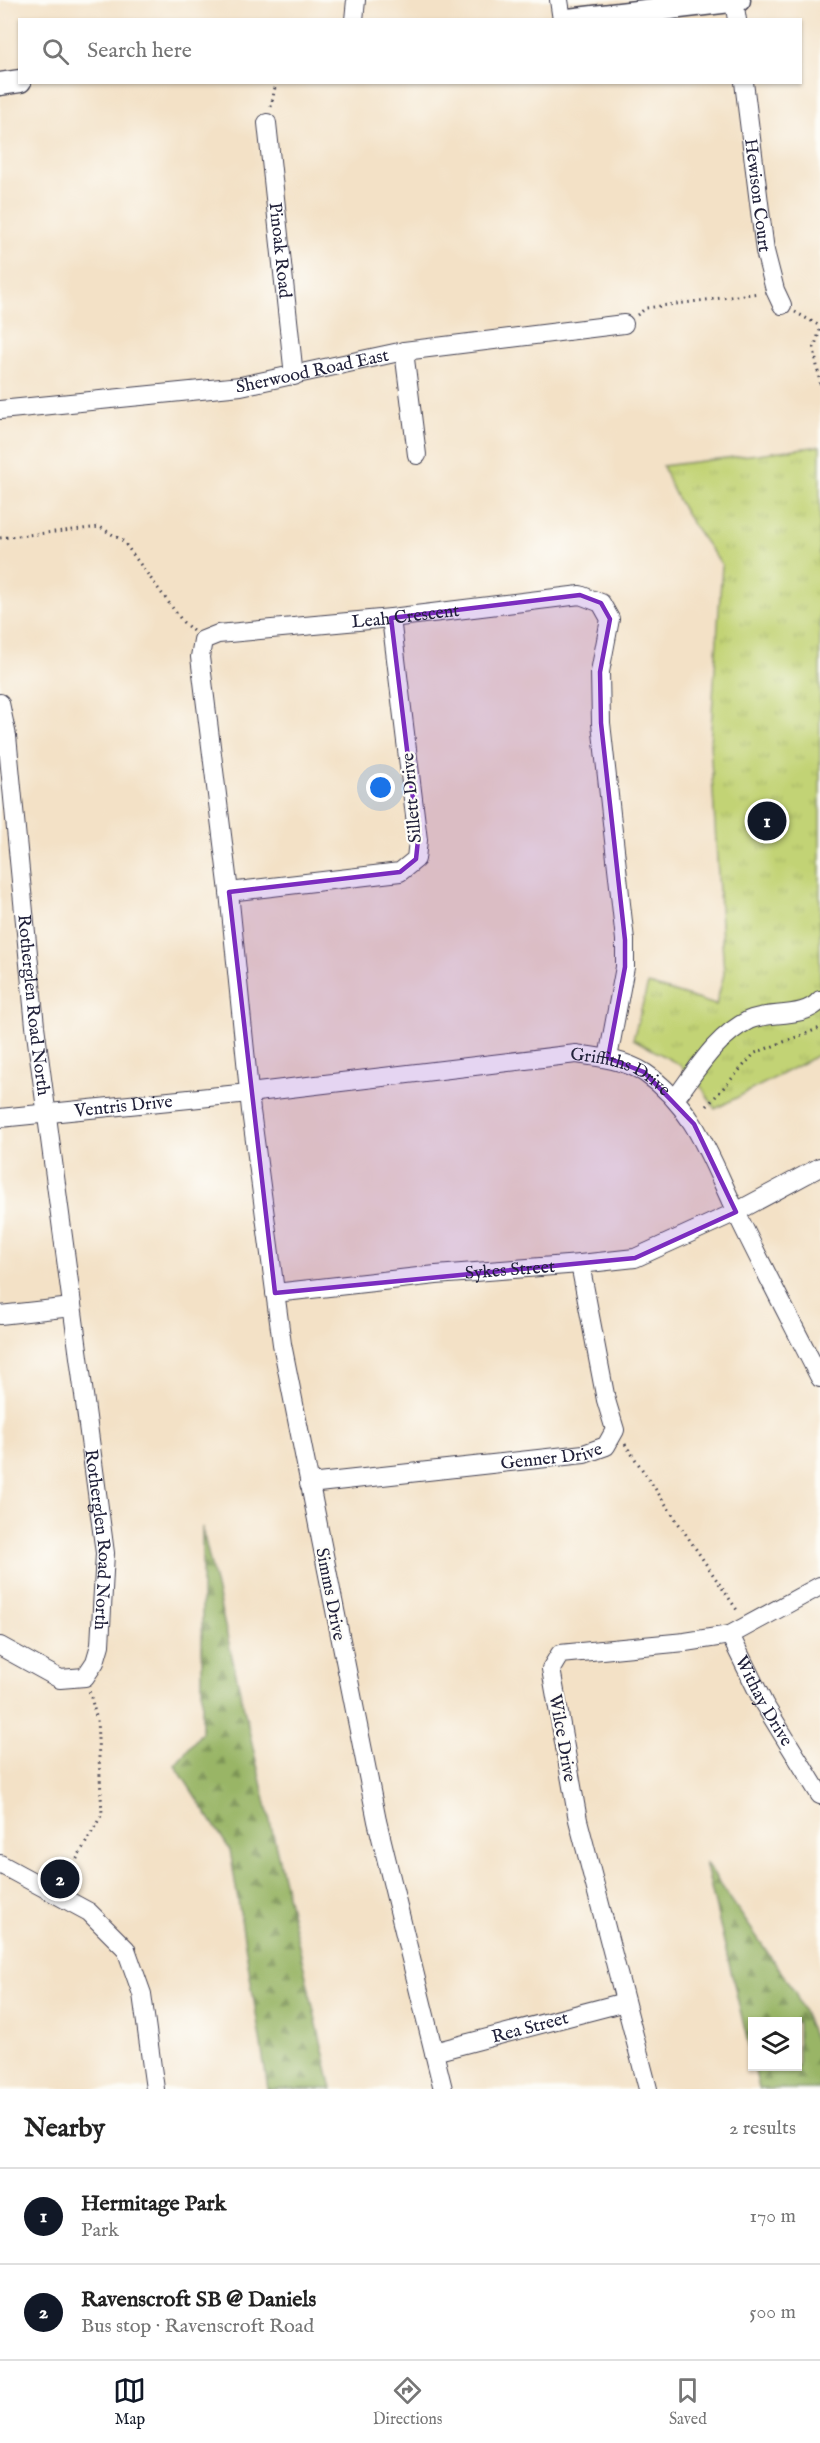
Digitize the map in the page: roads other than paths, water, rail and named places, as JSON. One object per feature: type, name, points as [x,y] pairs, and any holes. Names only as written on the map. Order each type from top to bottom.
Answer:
[{"type":"main road","points":[[578,18],[636,6],[740,0]]},
{"type":"main road","points":[[0,84],[18,81]]},
{"type":"street","points":[[354,18],[356,0]]},
{"type":"street","points":[[560,0],[562,18]]},
{"type":"street","points":[[734,1],[737,18]]},
{"type":"street","name":"Hewison Court","points":[[744,84],[765,251],[779,298]]},
{"type":"street","name":"Pinoak Road","points":[[267,123],[294,376]]},
{"type":"street","name":"Sherwood Road East","points":[[0,410],[241,386],[405,351],[624,324]]},
{"type":"street","points":[[405,351],[417,454]]},
{"type":"street","name":"Leah Crescent","points":[[229,892],[200,657],[202,640],[218,634],[391,618],[580,595],[601,603],[610,619],[600,672],[601,723],[626,967],[608,1058]]},
{"type":"street","name":"Sillett Drive","points":[[229,892],[400,872],[416,859],[418,840],[391,618]]},
{"type":"street","name":"Rotherglen Road North","points":[[0,703],[7,736],[35,1026],[105,1553],[100,1645],[95,1662],[85,1677],[60,1679],[0,1646]]},
{"type":"street","points":[[229,892],[249,1093]]},
{"type":"street","points":[[675,1099],[712,1050],[728,1034],[750,1019],[789,1014],[816,1005],[820,1000]]},
{"type":"street","name":"Griffiths Drive","points":[[249,1093],[576,1054],[608,1058],[644,1072],[675,1099],[694,1124],[820,1378]]},
{"type":"street","name":"Ventris Drive","points":[[0,1118],[249,1093]]},
{"type":"street","name":"Simms Drive","points":[[249,1093],[282,1344],[309,1484],[377,1821],[443,2089]]},
{"type":"street","name":"Sykes Street","points":[[275,1293],[436,1275],[634,1258],[736,1212],[820,1167]]},
{"type":"street","name":"Genner Drive","points":[[309,1484],[585,1454],[606,1446],[615,1430],[606,1400],[580,1264]]},
{"type":"street","points":[[0,1315],[72,1307]]},
{"type":"street","name":"Wilce Drive","points":[[648,2089],[578,1820],[551,1669],[560,1654],[685,1642],[730,1635],[820,1586]]},
{"type":"street","name":"Withay Drive","points":[[730,1635],[764,1704],[820,1795]]},
{"type":"street","points":[[0,1864],[89,1912],[126,1948],[142,1994],[155,2089]]},
{"type":"street","name":"Rea Street","points":[[434,2052],[625,2002]]},
{"type":"place","name":"Hermitage Park","points":[[767,821]]},
{"type":"place","name":"Ravenscroft SB @ Daniels","points":[[60,1879]]}]
